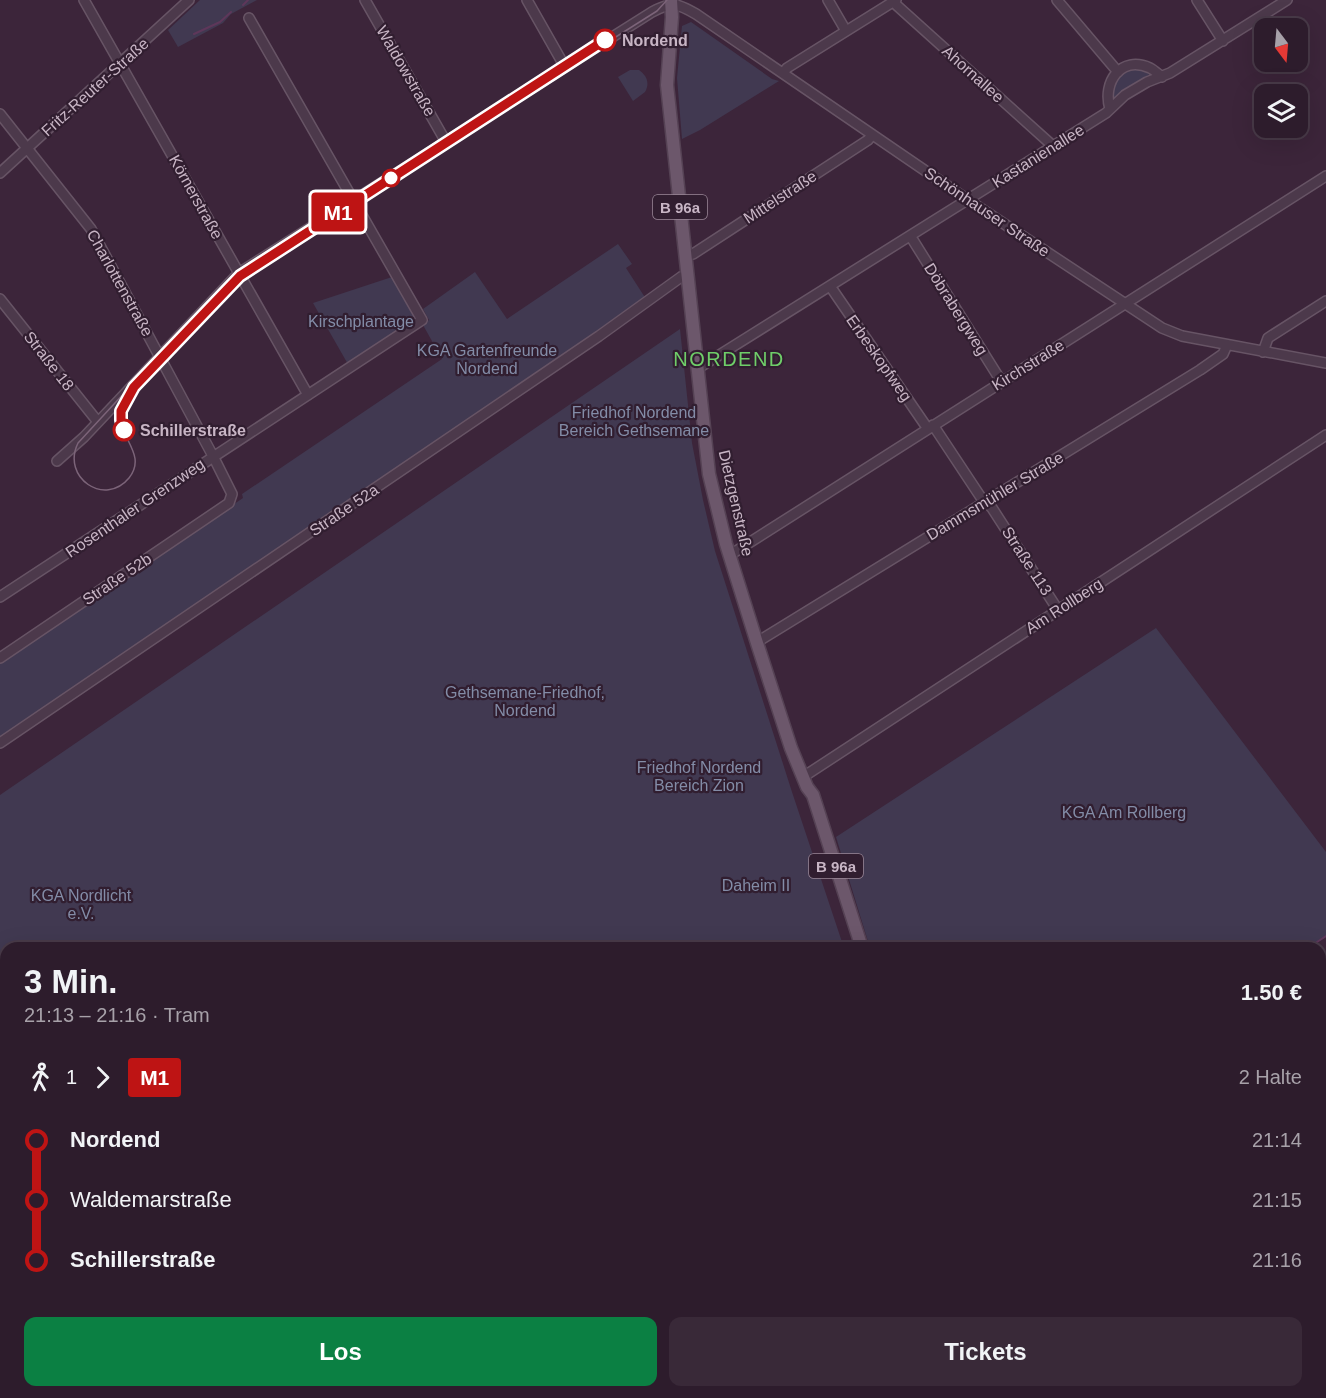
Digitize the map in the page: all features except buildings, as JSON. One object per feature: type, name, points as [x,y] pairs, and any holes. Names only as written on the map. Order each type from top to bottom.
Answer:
[{"type":"main road","name":"Dietzgenstraße","points":[[671,2],[667,86],[709,474],[730,555],[791,748],[813,795],[860,942]]},
{"type":"main road","name":"Dietzgenstraße","points":[[805,782],[807,797],[852,942]]},
{"type":"street","name":"Körnerstraße","points":[[84,0],[308,395]]},
{"type":"street","name":"Fritz-Reuter-Straße","points":[[0,173],[189,0]]},
{"type":"street","name":"Waldowstraße","points":[[365,0],[446,142]]},
{"type":"street","points":[[526,0],[565,67]]},
{"type":"street","points":[[828,0],[846,31]]},
{"type":"street","points":[[1057,0],[1118,72]]},
{"type":"street","points":[[1197,0],[1223,41]]},
{"type":"street","name":"Kastanienallee","points":[[697,369],[911,237],[1110,109],[1125,95],[1223,41],[1287,0]]},
{"type":"street","points":[[783,73],[787,68],[894,1]]},
{"type":"street","name":"Ahornallee","points":[[894,1],[1053,146]]},
{"type":"street","points":[[57,461],[98,422],[239,274],[671,2]]},
{"type":"street","name":"Schönhauser Straße","points":[[671,2],[696,14],[968,200],[1171,333],[1326,363]]},
{"type":"street","points":[[249,18],[354,200]]},
{"type":"street","points":[[1110,109],[1108,90],[1111,79],[1118,72],[1131,66],[1141,66],[1162,76]]},
{"type":"street","name":"Charlottenstraße","points":[[0,114],[91,229],[213,456],[231,492],[231,498]]},
{"type":"street","name":"Mittelstraße","points":[[685,255],[693,254],[868,140],[872,135]]},
{"type":"street","name":"Kirchstraße","points":[[730,555],[1326,176]]},
{"type":"street","name":"Rosenthaler Grenzweg","points":[[0,597],[422,320],[354,200]]},
{"type":"street","name":"Döbrabergweg","points":[[911,237],[1001,381]]},
{"type":"street","name":"Straße 52a","points":[[0,743],[599,336],[681,277],[688,276]]},
{"type":"street","name":"Erbeskopfweg","points":[[830,286],[930,427]]},
{"type":"street","name":"Straße 18","points":[[0,299],[98,422]]},
{"type":"street","points":[[1263,352],[1268,338],[1326,301]]},
{"type":"street","name":"Dammsmühler Straße","points":[[757,642],[1208,364],[1223,354],[1227,345]]},
{"type":"street","name":"Straße 113","points":[[930,427],[999,517],[1058,610]]},
{"type":"street","name":"Am Rollberg","points":[[805,782],[1058,610],[1326,435]]},
{"type":"street","name":"Straße 52b","points":[[0,658],[229,503],[231,498]]},
{"type":"green space","points":[[200,0],[257,0],[231,14],[223,23],[178,47],[168,30]]},
{"type":"green space","points":[[691,22],[772,79],[779,81],[682,139],[677,78],[682,26]]},
{"type":"green space","points":[[1139,69],[1150,74],[1114,98],[1116,81],[1123,74]]},
{"type":"green space","points":[[630,70],[639,70],[646,77],[647,83],[645,92],[633,101],[618,77]]},
{"type":"green space","name":"KGA Gartenfreunde Nordend","points":[[618,244],[632,264],[626,268],[646,299],[0,743],[0,662],[243,498],[242,494],[442,359],[423,325],[429,320],[423,309],[475,272],[507,319]]},
{"type":"green space","name":"Kirschplantage","points":[[392,277],[416,320],[349,366],[313,303]]},
{"type":"green space","name":"Gethsemane-Friedhof, Nordend","points":[[680,329],[692,443],[715,551],[842,942],[0,942],[0,795]]},
{"type":"green space","name":"KGA Am Rollberg","points":[[1156,628],[1326,852],[1326,937],[1318,942],[868,942],[836,837]]},
{"type":"waterway","points":[[243,5],[248,0]]},
{"type":"waterway","points":[[194,34],[220,22],[231,12]]},
{"type":"waterway","points":[[1317,942],[1326,936]]},
{"type":"tram line","points":[[185,332],[163,351],[78,443],[74,456],[75,467],[80,477],[88,484],[98,489],[109,490],[129,478],[135,461],[121,422],[122,408],[126,400],[139,381],[240,276],[257,263],[657,11],[667,0]]},
{"type":"tram line","name":"M1","points":[[124,430],[121,411],[134,387],[240,276],[605,40]]},
{"type":"place","name":"Nordend","points":[[605,40]]},
{"type":"place","name":"Schillerstraße","points":[[124,430]]},
{"type":"district","name":"NORDEND","points":[[729,359]]},
{"type":"park label","name":"Friedhof Nordend Bereich Gethsemane","points":[[634,421]]},
{"type":"park label","name":"Friedhof Nordend Bereich Zion","points":[[699,776]]},
{"type":"park label","name":"Daheim II","points":[[756,885]]},
{"type":"park label","name":"KGA Nordlicht e.V.","points":[[81,904]]}]
